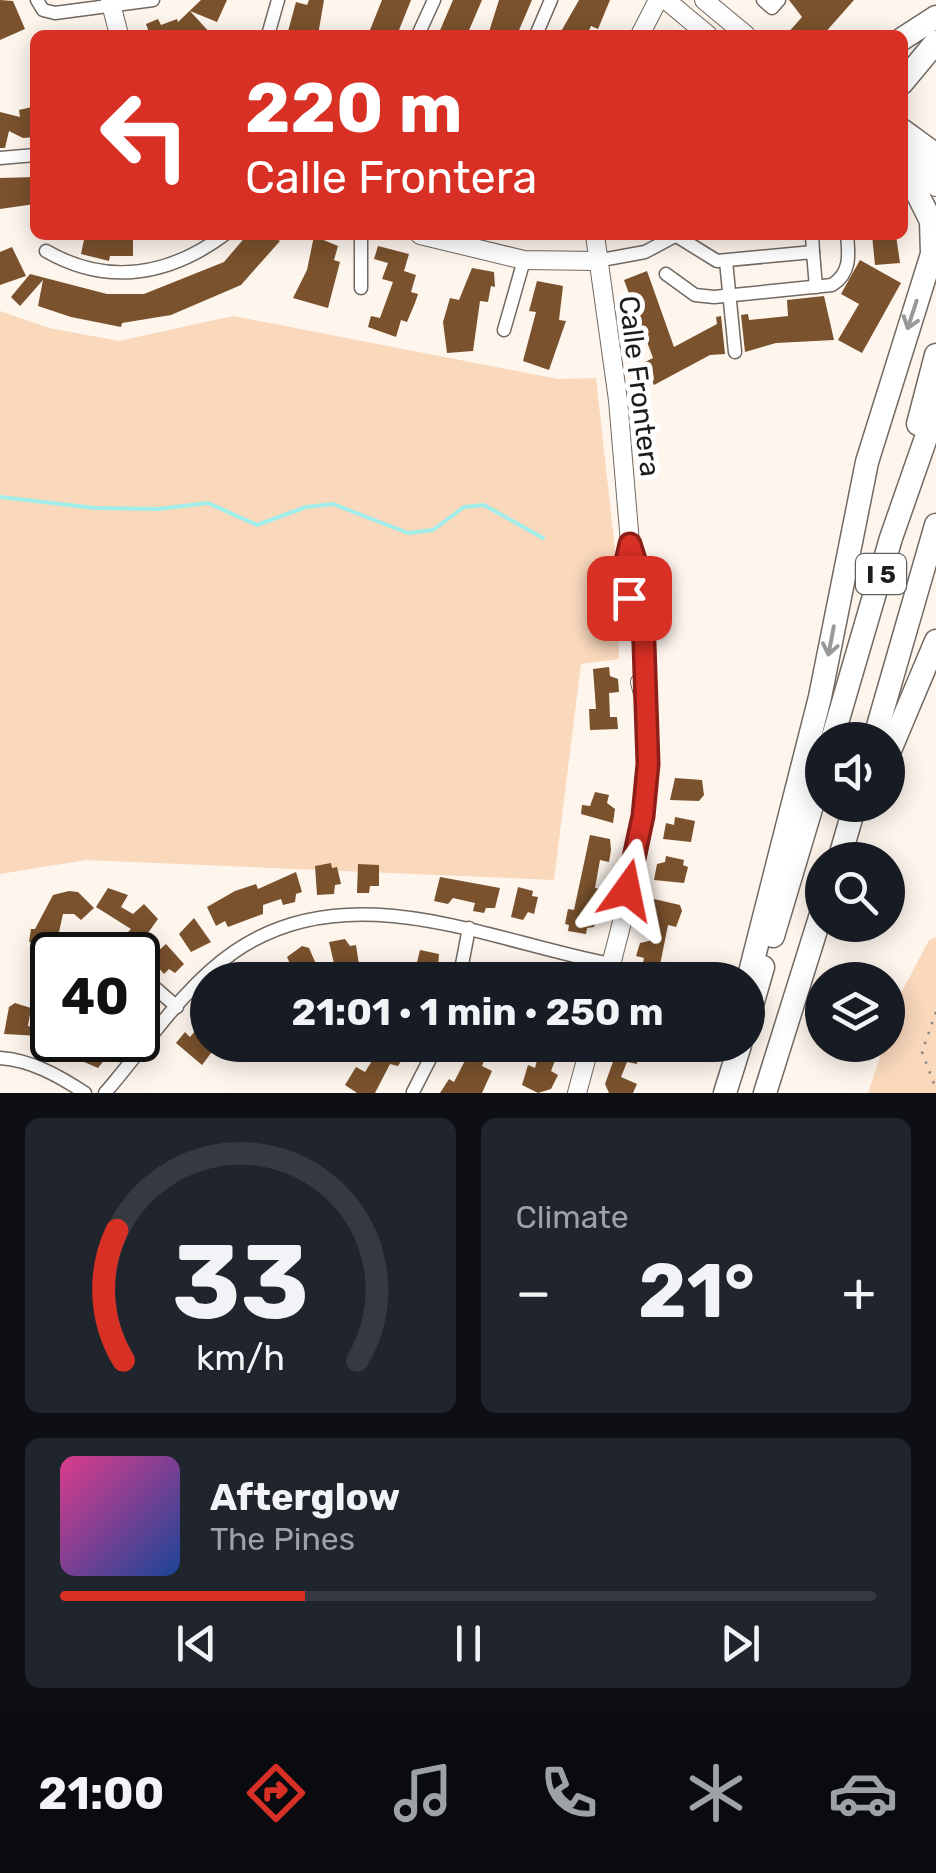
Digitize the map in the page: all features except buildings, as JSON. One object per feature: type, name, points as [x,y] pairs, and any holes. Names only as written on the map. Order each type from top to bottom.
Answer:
[{"type":"highway","points":[[908,34],[936,17]]},
{"type":"highway","points":[[908,75],[936,42]]},
{"type":"highway","points":[[908,134],[936,155]]},
{"type":"highway","points":[[753,962],[820,697],[867,462],[932,254],[931,220],[908,172]]},
{"type":"highway","points":[[891,538],[936,355]]},
{"type":"highway","name":"I 5","points":[[837,722],[891,538],[936,409]]},
{"type":"highway","name":"I 5","points":[[879,722],[936,525]]},
{"type":"highway","points":[[902,722],[936,641]]},
{"type":"highway","points":[[765,962],[807,822]]},
{"type":"highway","points":[[765,1093],[812,942]]},
{"type":"highway","points":[[724,1093],[732,1062]]},
{"type":"street","points":[[37,0],[49,12],[153,0]]},
{"type":"street","points":[[269,30],[278,0]]},
{"type":"street","points":[[420,30],[434,0]]},
{"type":"street","points":[[538,30],[551,0]]},
{"type":"street","points":[[643,30],[662,0],[701,30]]},
{"type":"street","points":[[704,0],[740,30]]},
{"type":"street","points":[[110,2],[118,30]]},
{"type":"street","points":[[0,158],[30,155]]},
{"type":"street","points":[[908,163],[936,168]]},
{"type":"street","points":[[908,166],[936,187]]},
{"type":"street","points":[[46,251],[70,265],[129,276],[190,255],[216,240]]},
{"type":"street","points":[[360,240],[361,288]]},
{"type":"street","points":[[441,240],[524,260],[596,261],[645,252],[668,240]]},
{"type":"street","name":"Calle Frontera","points":[[595,240],[618,400],[630,544],[638,569],[647,677],[643,690],[648,764],[643,816],[611,962]]},
{"type":"street","points":[[682,240],[717,261],[813,252]]},
{"type":"street","points":[[812,240],[816,288]]},
{"type":"street","points":[[666,274],[695,295],[816,288],[842,278],[849,259],[847,240]]},
{"type":"street","points":[[504,330],[524,260]]},
{"type":"street","points":[[726,261],[735,352]]},
{"type":"street","points":[[106,1093],[178,1007],[232,953],[298,922],[361,913],[469,928],[577,962]]},
{"type":"street","points":[[462,962],[469,928]]},
{"type":"street","points":[[160,992],[178,1007]]},
{"type":"street","points":[[0,1058],[16,1059],[59,1076],[85,1093]]},
{"type":"street","points":[[413,1092],[429,1062]]},
{"type":"street","points":[[577,1093],[585,1062]]},
{"type":"path","points":[[936,1012],[922,1052],[936,1089]]},
{"type":"shaded area","points":[[0,311],[49,328],[119,341],[233,316],[558,379],[596,378],[617,568],[619,659],[581,664],[554,880],[86,860],[0,874]]},
{"type":"shaded area","points":[[936,937],[936,1093],[868,1093],[878,1062],[905,1062],[905,986],[929,940]]},
{"type":"waterway","points":[[0,497],[95,508],[158,509],[208,503],[257,525],[306,507],[333,504],[408,533],[433,530],[464,507],[484,505],[543,538]]},
{"type":"route","points":[[627,890],[643,816],[648,764],[643,690],[647,677],[638,569],[630,544],[626,561],[629,598]]}]
